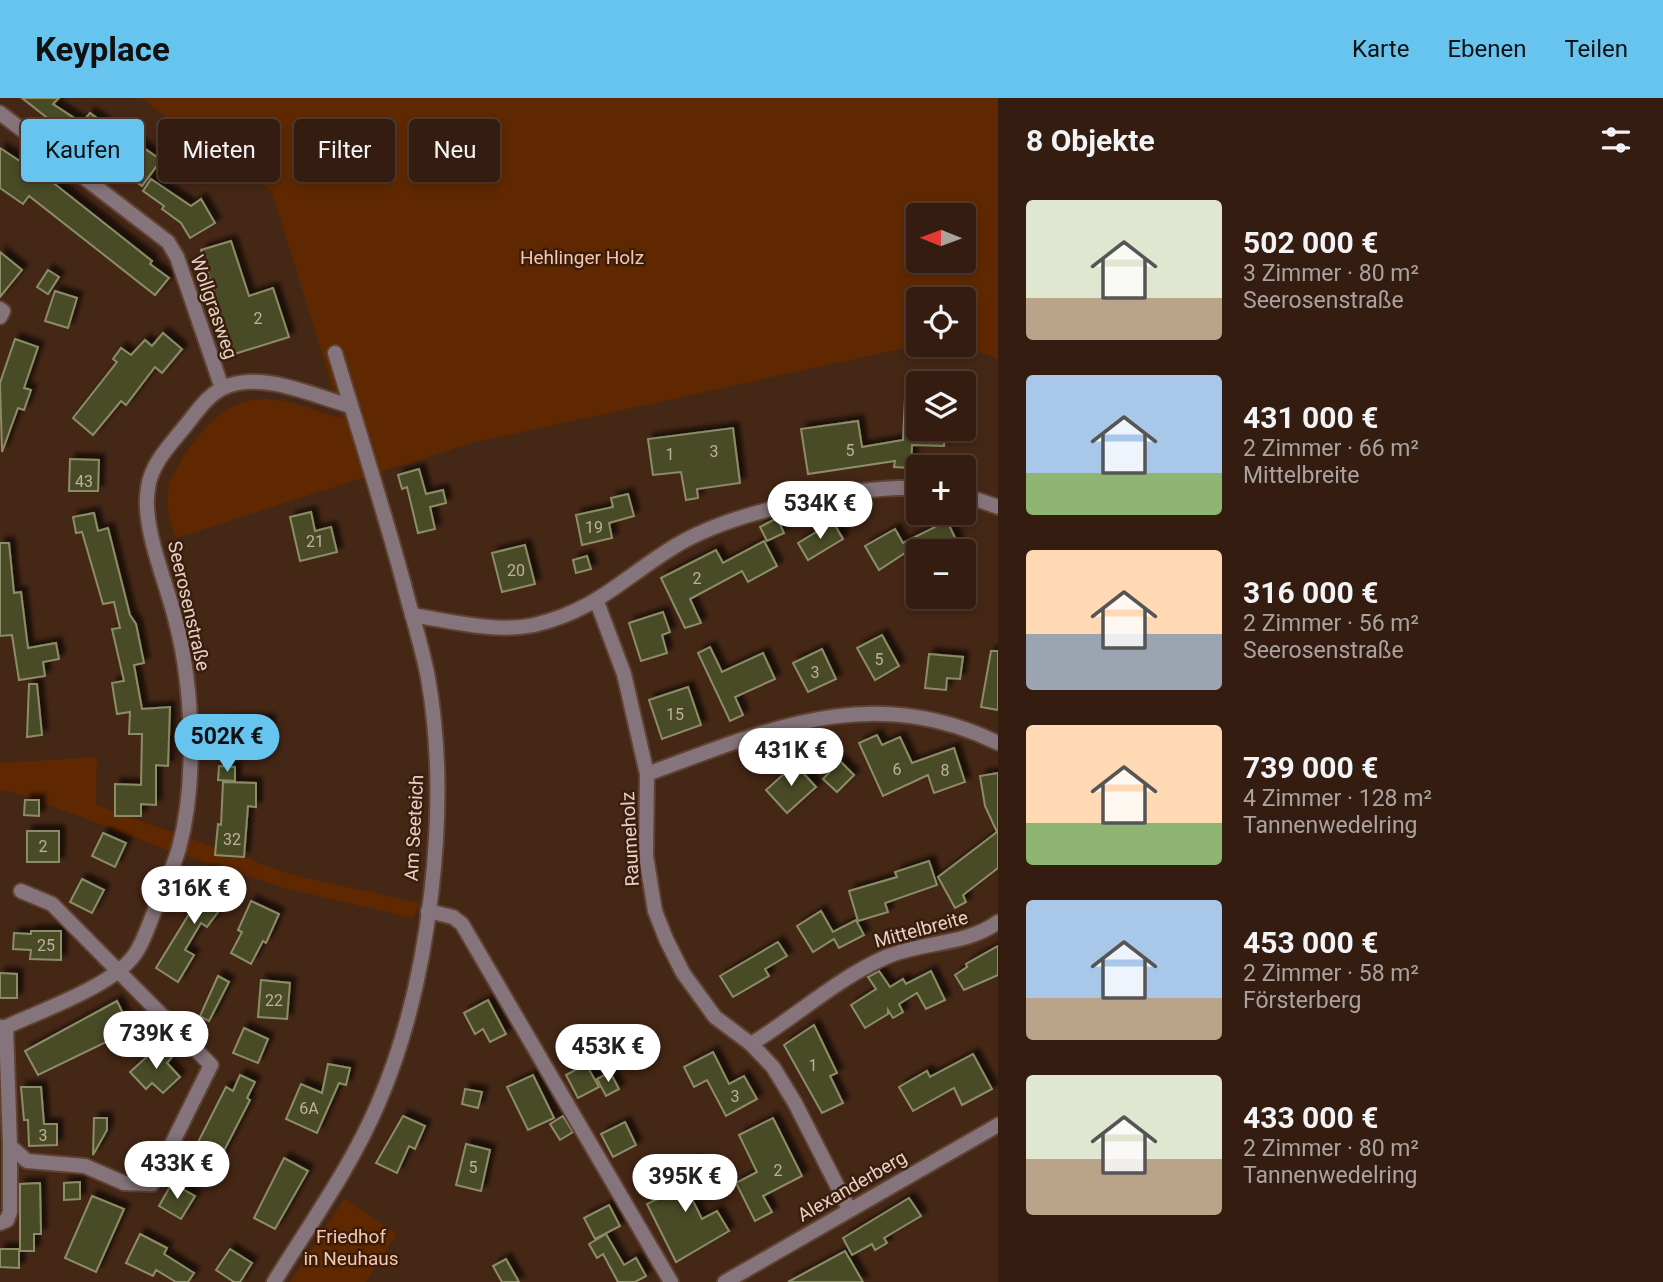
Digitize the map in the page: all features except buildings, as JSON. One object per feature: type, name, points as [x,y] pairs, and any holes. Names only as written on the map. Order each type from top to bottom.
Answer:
[{"type":"street","name":"Wollgrasweg","points":[[0,113],[168,242],[177,257],[222,388]]},
{"type":"street","points":[[0,309],[0,317]]},
{"type":"street","name":"Am Seeteich","points":[[274,1282],[341,1174],[378,1105],[404,1033],[428,911],[435,860],[436,762],[428,677],[335,353]]},
{"type":"street","points":[[222,388],[243,383],[266,383],[351,406]]},
{"type":"street","name":"Seerosenstraße","points":[[3,1027],[121,971],[137,951],[170,876],[185,816],[189,777],[184,658],[149,522],[148,486],[162,455],[205,402],[222,388]]},
{"type":"street","points":[[412,615],[513,627],[533,625],[597,602],[674,547],[739,518],[823,499],[906,488]]},
{"type":"street","points":[[976,500],[998,508]]},
{"type":"street","name":"Raumeholz","points":[[597,602],[624,674],[646,774],[646,856],[655,911],[666,939],[683,973],[715,1017],[751,1044],[773,1067],[795,1103],[849,1209]]},
{"type":"street","points":[[646,774],[764,730],[851,715],[924,717],[998,743]]},
{"type":"street","points":[[10,1146],[27,1161],[85,1166],[124,1182],[152,1184],[211,1065],[52,904],[21,891]]},
{"type":"street","points":[[428,911],[453,917],[461,923],[671,1282]]},
{"type":"street","name":"Mittelbreite","points":[[751,1044],[784,1024],[846,976],[868,964],[894,953],[968,938],[998,922]]},
{"type":"street","points":[[0,1223],[7,1220],[10,1212],[10,1146],[3,1027]]},
{"type":"street","name":"Alexanderberg","points":[[725,1282],[998,1125]]},
{"type":"green space","name":"Hehlinger Holz","points":[[140,98],[998,98],[998,359],[976,350],[976,287],[906,287],[906,348],[471,443],[176,538],[168,506],[170,482],[197,437],[228,409],[240,403],[269,399],[342,418],[272,192],[258,182],[280,182],[280,119],[169,119]]},
{"type":"green space","points":[[97,757],[96,805],[293,875],[420,903],[413,918],[288,889],[171,851],[20,794],[0,790],[0,763]]},
{"type":"green space","name":"Friedhof in Neuhaus","points":[[344,1199],[397,1234],[366,1282],[290,1282]]}]
